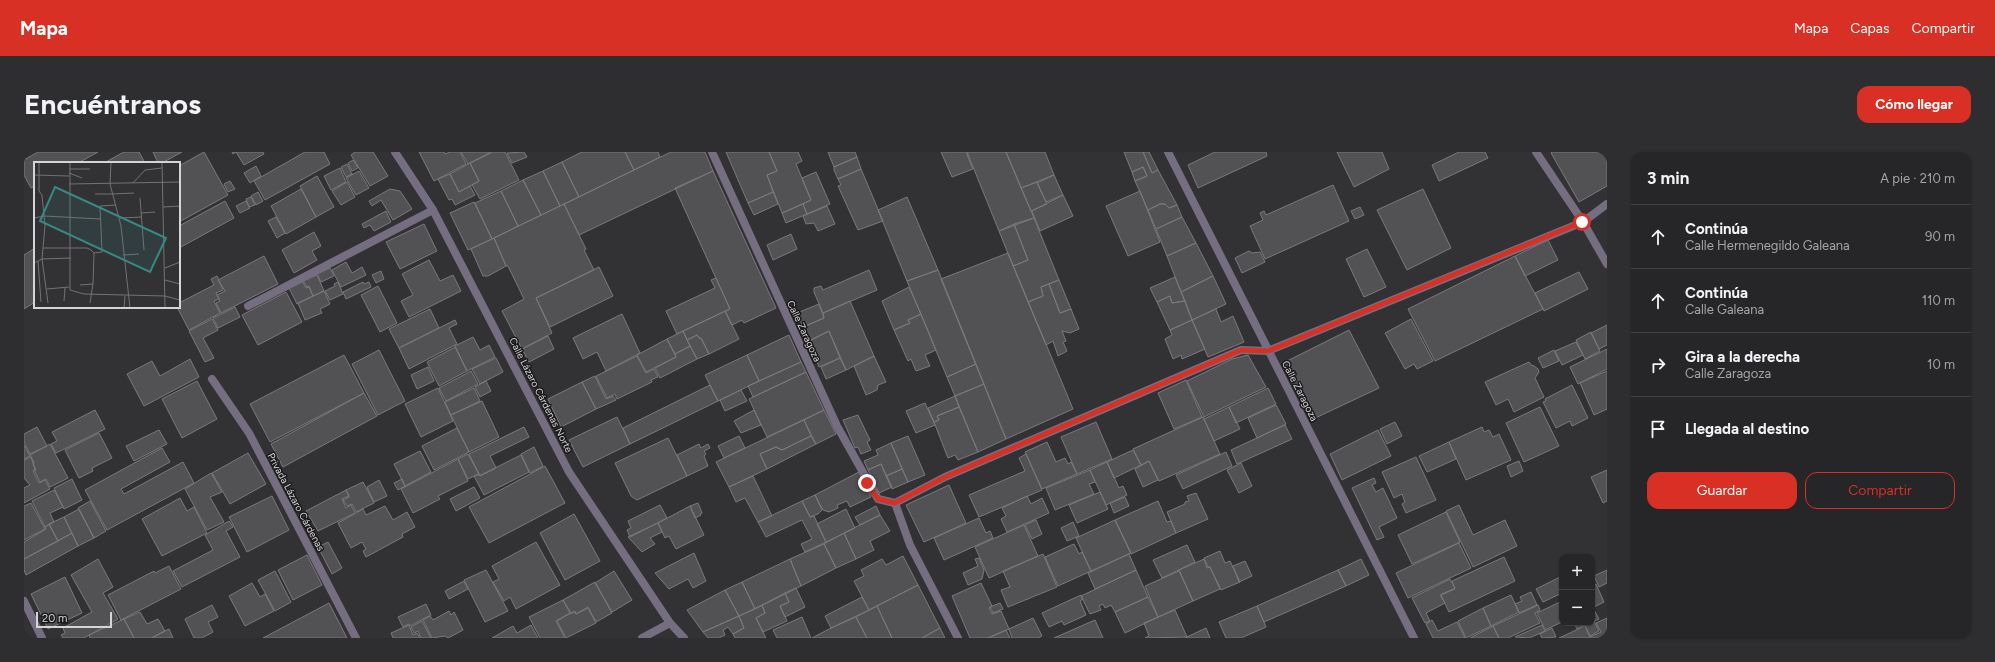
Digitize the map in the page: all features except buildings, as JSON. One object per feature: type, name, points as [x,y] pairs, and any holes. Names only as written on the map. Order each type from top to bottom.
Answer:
[{"type":"street","name":"Calle Lázaro Cárdenas Norte","points":[[395,152],[433,210],[569,472],[670,624],[684,638]]},
{"type":"street","name":"Calle Zaragoza","points":[[712,152],[837,426],[878,499],[895,503]]},
{"type":"street","name":"Calle Zaragoza","points":[[1168,152],[1414,638]]},
{"type":"street","points":[[1536,152],[1582,222],[1607,264]]},
{"type":"street","points":[[958,638],[910,545],[895,503],[945,477],[1241,350],[1268,351],[1582,222],[1607,204]]},
{"type":"street","points":[[248,306],[433,210]]},
{"type":"street","name":"Privada Lázaro Cárdenas","points":[[212,379],[249,432],[356,638]]},
{"type":"street","points":[[24,601],[42,638]]},
{"type":"street","points":[[642,638],[670,624]]},
{"type":"route","points":[[867,483],[878,499],[895,503],[945,477],[1241,350],[1268,351],[1582,222]]}]
